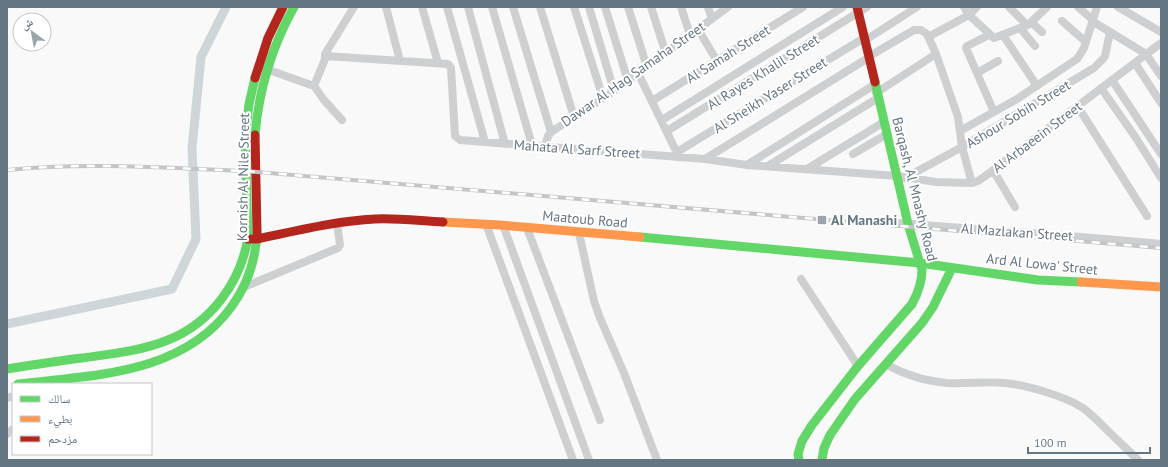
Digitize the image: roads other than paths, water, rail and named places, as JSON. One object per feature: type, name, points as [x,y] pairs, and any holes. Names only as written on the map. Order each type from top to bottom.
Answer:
[{"type":"street","name":"Kornish Al Nile Street","points":[[253,220],[245,171],[245,136],[248,112],[258,70],[270,32],[283,7]]},
{"type":"street","name":"Kornish Al Nile Street","points":[[25,383],[113,372],[158,361],[195,343],[212,330],[226,316],[244,287],[254,255],[252,239],[255,136],[260,90],[266,69],[279,36],[294,7]]},
{"type":"street","points":[[314,86],[325,59],[325,54],[354,7]]},
{"type":"street","points":[[386,7],[400,61]]},
{"type":"street","points":[[324,56],[438,63],[422,7]]},
{"type":"street","points":[[447,7],[485,142]]},
{"type":"street","points":[[468,7],[505,144]]},
{"type":"street","points":[[492,7],[532,145]]},
{"type":"street","points":[[513,7],[551,132]]},
{"type":"street","points":[[540,7],[574,117]]},
{"type":"street","points":[[574,7],[603,98]]},
{"type":"street","points":[[589,7],[614,90]]},
{"type":"street","points":[[605,7],[628,81]]},
{"type":"street","points":[[628,7],[647,67]]},
{"type":"street","points":[[652,7],[666,54]]},
{"type":"street","points":[[681,7],[690,35]]},
{"type":"street","points":[[708,7],[712,19]]},
{"type":"street","name":"Al Samah Street","points":[[652,101],[803,7]]},
{"type":"street","points":[[662,120],[843,7]]},
{"type":"street","name":"Al Rayes Khalil Street","points":[[667,131],[857,10],[867,7]]},
{"type":"street","name":"Al Sheikh Yaser Street","points":[[679,155],[917,7]]},
{"type":"street","points":[[964,7],[969,15],[994,38],[1026,25],[1047,7]]},
{"type":"street","points":[[928,38],[969,15],[977,7]]},
{"type":"street","points":[[1009,7],[1026,25],[1035,46]]},
{"type":"street","points":[[1078,7],[1092,20],[1146,54],[1161,76]]},
{"type":"street","points":[[960,132],[1037,86],[1077,59],[1086,42],[1097,7]]},
{"type":"street","points":[[1118,7],[1161,32]]},
{"type":"street","name":"Dawar Al Hag Samaha Street","points":[[545,146],[551,132],[628,81],[726,8]]},
{"type":"street","name":"Barqash, Al Mnashy Road","points":[[798,460],[798,454],[802,441],[812,425],[858,366],[912,304],[918,292],[925,264],[917,254],[912,239],[908,224],[901,177],[887,134],[857,10]]},
{"type":"street","points":[[1062,21],[1086,42]]},
{"type":"street","points":[[1026,25],[1042,32]]},
{"type":"street","points":[[698,29],[717,61]]},
{"type":"street","points":[[705,159],[914,30],[918,30],[924,32],[936,54],[958,117],[962,147],[972,183],[936,182],[901,177]]},
{"type":"street","name":"Ashour Sobih Street","points":[[901,177],[962,147],[1094,68],[1105,56],[1110,32]]},
{"type":"street","points":[[989,35],[966,47],[994,112]]},
{"type":"street","points":[[1003,35],[1037,86]]},
{"type":"street","name":"Al Arbaeein Street","points":[[972,183],[978,181],[993,170],[1161,43]]},
{"type":"street","points":[[768,166],[876,92],[936,54]]},
{"type":"street","points":[[977,73],[998,61]]},
{"type":"street","name":"Mahata Al Sarf Street","points":[[438,63],[448,64],[451,68],[455,136],[460,140],[679,155],[768,166],[901,177]]},
{"type":"street","points":[[1135,63],[1161,103]]},
{"type":"street","points":[[266,69],[314,86],[342,120]]},
{"type":"street","points":[[638,73],[679,155]]},
{"type":"street","points":[[1112,80],[1161,154]]},
{"type":"street","points":[[1101,88],[1136,138],[1161,178]]},
{"type":"street","points":[[748,164],[876,92]]},
{"type":"street","points":[[1078,107],[1147,216]]},
{"type":"street","points":[[807,169],[884,122]]},
{"type":"street","points":[[853,154],[887,134]]},
{"type":"street","points":[[245,136],[255,136]]},
{"type":"street","points":[[993,170],[1015,207]]},
{"type":"street","name":"Maatoub Road","points":[[252,239],[337,223],[376,219],[503,225],[925,264]]},
{"type":"street","name":"Al Mazlakan Street","points":[[873,221],[1161,244]]},
{"type":"street","points":[[244,287],[338,248],[340,245],[337,223]]},
{"type":"street","points":[[486,224],[573,460]]},
{"type":"street","points":[[503,225],[589,460]]},
{"type":"street","points":[[527,228],[600,420]]},
{"type":"street","points":[[579,233],[594,301],[657,460]]},
{"type":"street","name":"Kornish Al Nile Street","points":[[7,369],[134,350],[170,340],[187,331],[206,315],[227,292],[252,239]]},
{"type":"street","name":"Ard Al Lowa' Street","points":[[925,264],[1038,280],[1161,288]]},
{"type":"street","name":"Barqash, Al Mnashy Road","points":[[822,460],[824,448],[830,435],[855,399],[933,307],[949,268]]},
{"type":"street","points":[[801,279],[858,366]]},
{"type":"street","points":[[886,364],[896,370],[930,380],[947,383],[1005,383],[1027,387],[1068,400],[1082,407],[1093,416],[1138,460]]},
{"type":"street","points":[[66,383],[76,376]]},
{"type":"waterway","points":[[7,324],[172,289],[196,239],[192,148],[201,57],[226,7]]},
{"type":"railway","points":[[7,170],[66,166],[96,166],[245,171],[1161,248]]},
{"type":"place","name":"Al Manashi","points":[[822,220]]}]
